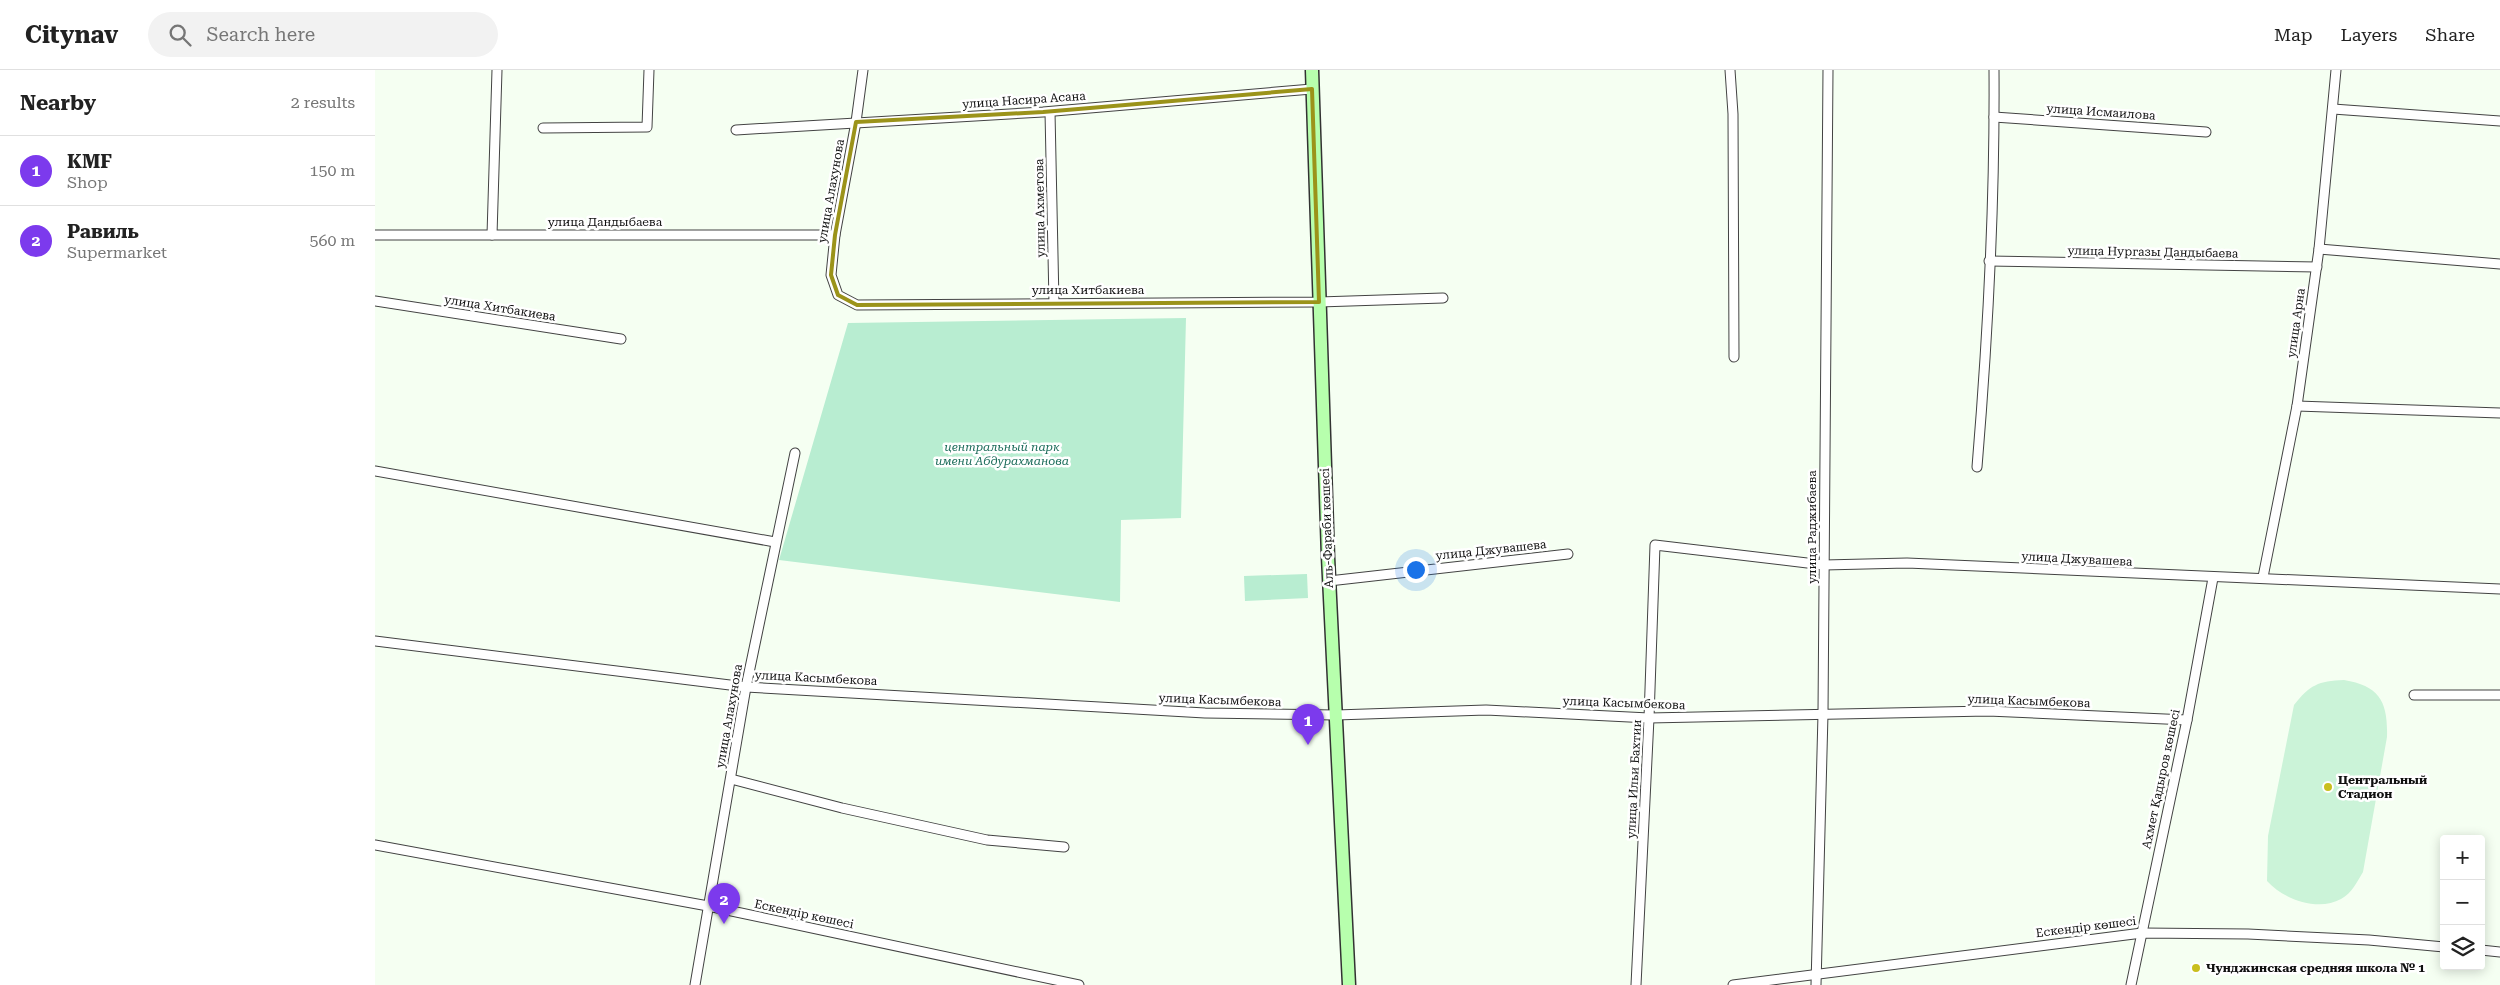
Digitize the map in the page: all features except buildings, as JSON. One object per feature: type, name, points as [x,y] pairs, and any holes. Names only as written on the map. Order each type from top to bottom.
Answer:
[{"type":"main road","name":"Аль-Фараби көшесі","points":[[1312,70],[1329,581],[1349,985]]},
{"type":"street","points":[[492,235],[497,70]]},
{"type":"street","points":[[543,128],[647,127],[649,70]]},
{"type":"street","name":"улица Алахунова","points":[[857,305],[838,295],[831,276],[835,235],[856,122],[863,70]]},
{"type":"street","points":[[1730,70],[1733,114],[1734,357]]},
{"type":"street","name":"улица Раджибаева","points":[[1816,980],[1823,714],[1828,70]]},
{"type":"street","points":[[1977,467],[1985,379],[1994,70]]},
{"type":"street","name":"улица Арна","points":[[2263,577],[2297,406],[2317,267],[2336,70]]},
{"type":"street","name":"улица Насира Асана","points":[[736,130],[1050,112],[1312,89]]},
{"type":"street","points":[[2333,109],[2500,121]]},
{"type":"street","name":"улица Ахметова","points":[[1050,112],[1054,303]]},
{"type":"street","name":"улица Исмаилова","points":[[1994,117],[2206,132]]},
{"type":"street","name":"улица Дандыбаева","points":[[375,234],[835,235]]},
{"type":"street","points":[[2319,249],[2500,264]]},
{"type":"street","name":"улица Нургазы Дандыбаева","points":[[1989,261],[2317,267]]},
{"type":"street","name":"улица Хитбакиева","points":[[857,305],[1319,302],[1443,298]]},
{"type":"street","name":"улица Хитбакиева","points":[[375,301],[621,339]]},
{"type":"street","points":[[2297,406],[2500,413]]},
{"type":"street","name":"улица Алахунова","points":[[695,985],[746,687],[795,453]]},
{"type":"street","points":[[375,471],[775,542]]},
{"type":"street","name":"улица Джувашева","points":[[1655,545],[1824,565],[1907,563],[2213,578],[2263,577],[2500,589]]},
{"type":"street","name":"улица Ильи Бахтии","points":[[1636,985],[1655,545]]},
{"type":"street","name":"улица Джувашева","points":[[1329,581],[1568,554]]},
{"type":"street","name":"Ахмет Қадыров көшесі","points":[[2131,985],[2187,720],[2213,578]]},
{"type":"street","name":"улица Касымбекова","points":[[375,641],[746,687],[1205,713],[1335,715],[1486,710],[1649,718],[1988,711],[2187,720]]},
{"type":"street","points":[[2413,695],[2500,695]]},
{"type":"street","points":[[731,779],[842,808],[987,840],[1064,847]]},
{"type":"street","name":"Ескендір көшесі","points":[[375,845],[708,906],[1079,985]]},
{"type":"street","name":"Ескендір көшесі","points":[[1733,985],[1816,980],[2142,932],[2248,934],[2369,940],[2440,947]]},
{"type":"street","points":[[2485,950],[2500,952]]},
{"type":"highlighted area","points":[[1312,89],[1319,302],[857,305],[838,295],[831,275],[835,235],[856,122],[1043,112]]},
{"type":"green space","name":"центральный парк имени Абдурахманова","points":[[1186,318],[1181,518],[1121,520],[1120,602],[779,560],[848,323]]},
{"type":"green space","points":[[1307,574],[1308,598],[1245,601],[1244,576]]},
{"type":"green space","name":"Центральный Стадион","points":[[2344,680],[2374,691],[2383,705],[2386,714],[2387,737],[2363,872],[2345,897],[2332,903],[2312,904],[2291,898],[2267,881],[2268,836],[2294,705],[2315,685]]},
{"type":"place","name":"KMF","points":[[1308,745]]},
{"type":"place","name":"Центральный Стадион","points":[[2328,787]]},
{"type":"place","name":"Равиль","points":[[724,924]]},
{"type":"place","name":"Чунджинская средняя школа № 1","points":[[2196,968]]}]
